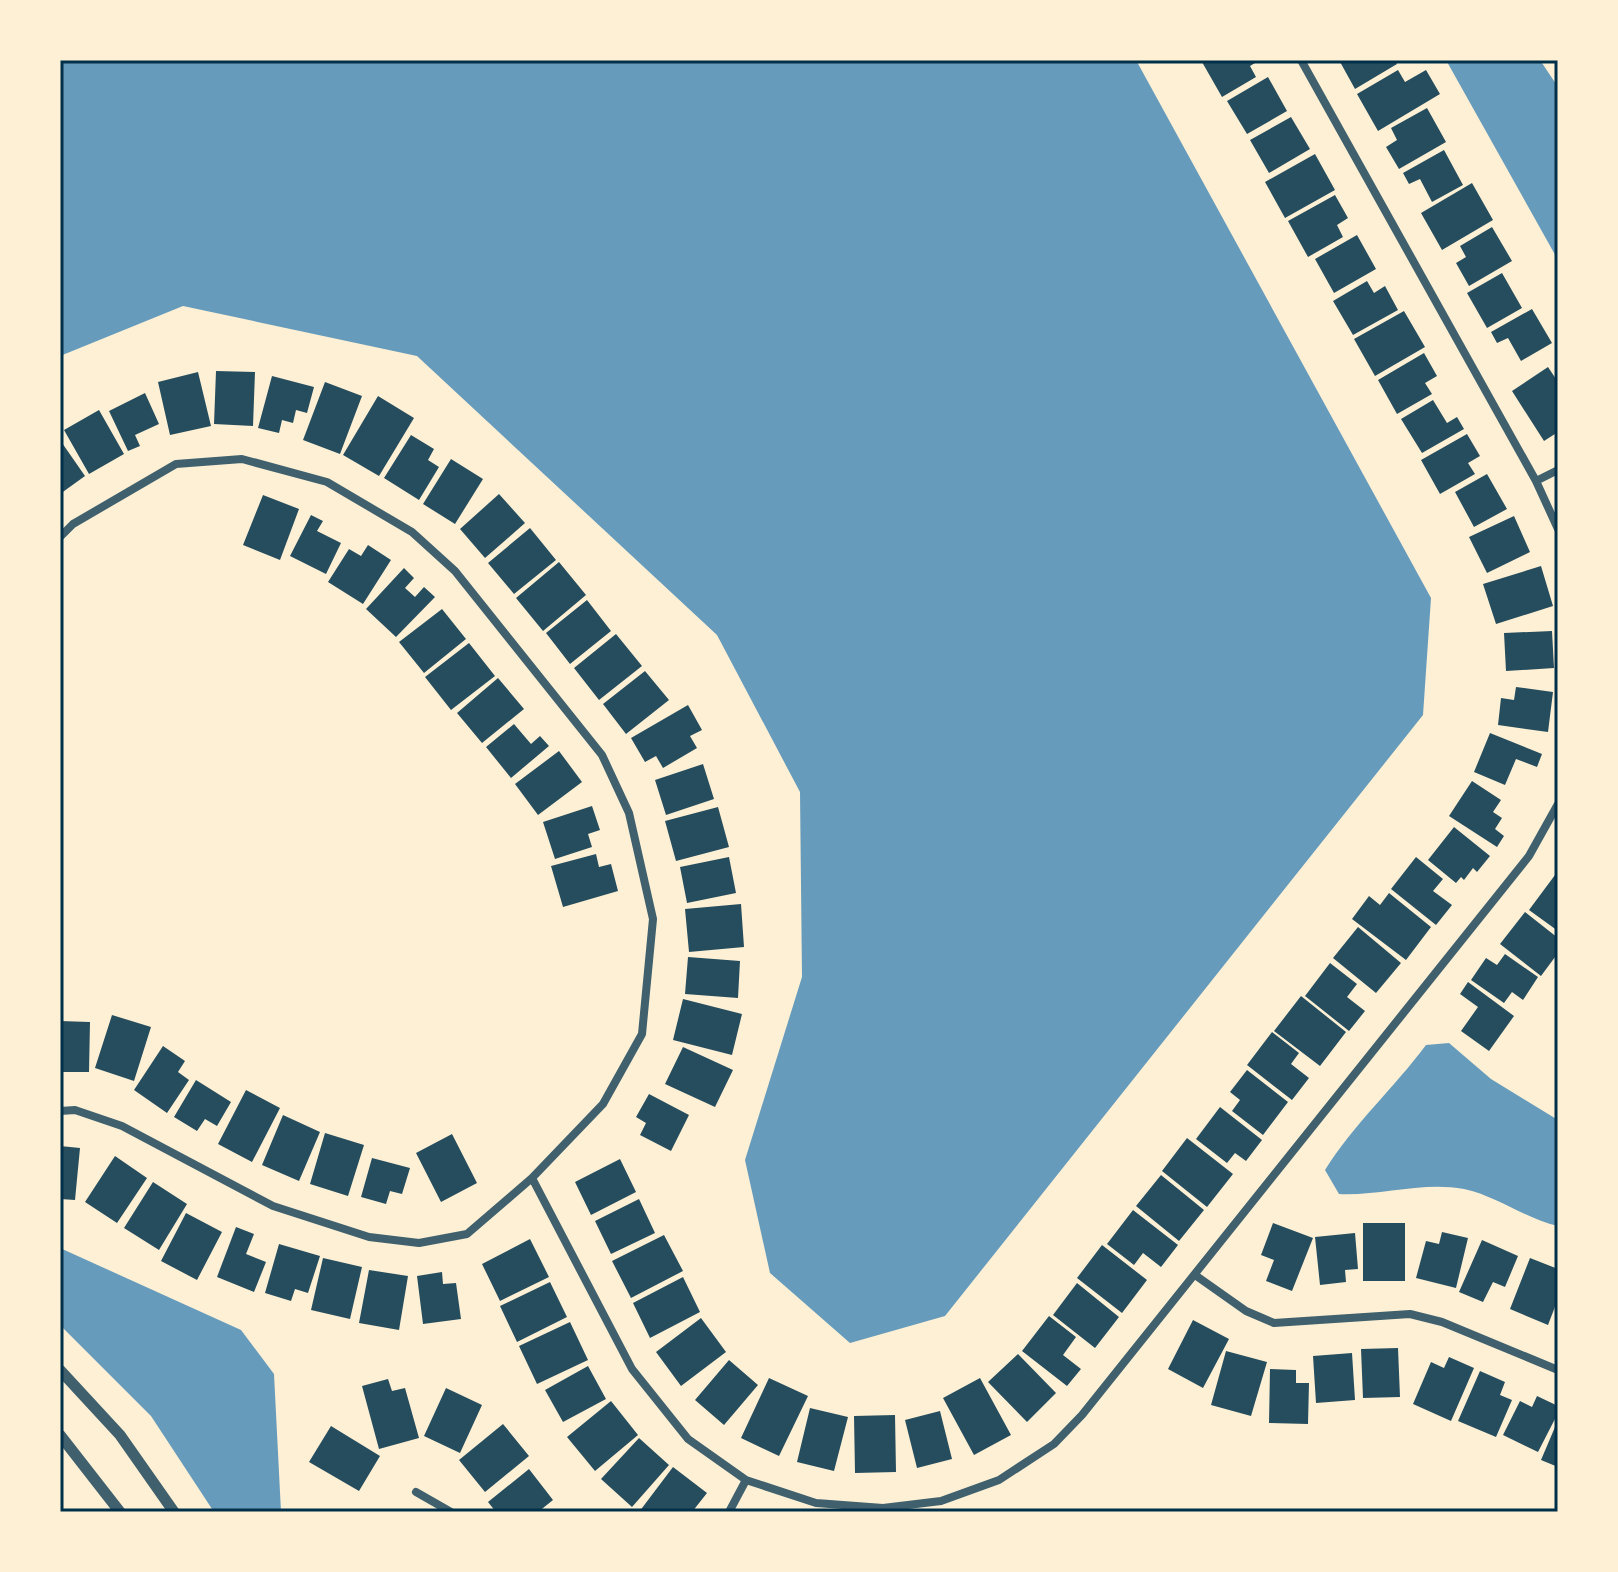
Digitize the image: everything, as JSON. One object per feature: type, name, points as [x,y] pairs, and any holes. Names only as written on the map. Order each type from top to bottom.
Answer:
[{"type":"street","points":[[1301,60],[1536,481],[1558,529]]},
{"type":"street","points":[[60,537],[73,524],[176,464],[242,459],[327,482],[412,532],[455,571],[602,755],[629,813],[653,919],[642,1034],[603,1104],[532,1178],[467,1234],[419,1243],[369,1237],[273,1206],[122,1126],[75,1110],[60,1111]]},
{"type":"street","points":[[1536,481],[1558,470]]},
{"type":"street","points":[[532,1178],[632,1369],[688,1439],[746,1480],[816,1503],[883,1508],[941,1501],[999,1480],[1054,1444],[1082,1415],[1529,856],[1558,804]]},
{"type":"street","points":[[1195,1275],[1246,1311],[1274,1323],[1410,1314],[1442,1322],[1558,1370]]},
{"type":"street","points":[[60,1370],[120,1435],[174,1512]]},
{"type":"street","points":[[60,1435],[120,1512]]},
{"type":"street","points":[[729,1512],[746,1480]]},
{"type":"street","points":[[416,1492],[451,1512]]},
{"type":"street","points":[[941,1501],[943,1512]]},
{"type":"water","points":[[60,60],[1136,60],[1431,598],[1423,715],[945,1316],[850,1343],[770,1273],[745,1160],[802,977],[800,792],[717,635],[417,356],[183,306],[60,356]]},
{"type":"water","points":[[1446,60],[1540,60],[1558,87],[1558,260]]},
{"type":"water","points":[[1449,1043],[1491,1079],[1558,1120],[1558,1226],[1464,1189],[1433,1187],[1339,1194],[1325,1170],[1336,1153],[1426,1045]]},
{"type":"water","points":[[60,1248],[241,1330],[274,1374],[281,1512],[214,1512],[151,1416],[60,1325]]},
{"type":"building","points":[[1260,60],[1250,66],[1256,77],[1222,97],[1202,62]]},
{"type":"building","points":[[1339,60],[1395,60],[1397,64],[1355,89]]},
{"type":"building","points":[[1398,70],[1405,82],[1426,70],[1440,94],[1378,131],[1357,94]]},
{"type":"building","points":[[1268,77],[1287,111],[1247,134],[1227,101]]},
{"type":"building","points":[[1427,108],[1446,142],[1399,169],[1386,147],[1397,140],[1391,128]]},
{"type":"building","points":[[1291,117],[1310,149],[1269,173],[1250,140]]},
{"type":"building","points":[[1444,150],[1463,185],[1432,202],[1420,179],[1409,184],[1403,173]]},
{"type":"building","points":[[1315,154],[1335,190],[1285,218],[1265,182]]},
{"type":"building","points":[[1472,183],[1493,220],[1442,250],[1421,213]]},
{"type":"building","points":[[1335,195],[1348,218],[1337,225],[1343,237],[1308,257],[1288,221]]},
{"type":"building","points":[[1492,227],[1512,261],[1469,286],[1456,263],[1466,257],[1460,246]]},
{"type":"building","points":[[1357,235],[1376,269],[1334,293],[1315,259]]},
{"type":"building","points":[[1502,273],[1522,308],[1487,328],[1467,293]]},
{"type":"building","points":[[1367,281],[1374,293],[1385,286],[1398,310],[1353,335],[1333,301]]},
{"type":"building","points":[[1532,309],[1552,343],[1521,361],[1508,338],[1497,343],[1491,332]]},
{"type":"building","points":[[1404,311],[1425,347],[1375,376],[1354,339]]},
{"type":"building","points":[[1424,353],[1437,376],[1425,383],[1432,394],[1397,414],[1378,380]]},
{"type":"building","points":[[1548,367],[1558,382],[1558,432],[1544,441],[1512,391]]},
{"type":"building","points":[[216,371],[255,372],[253,426],[214,424]]},
{"type":"building","points":[[198,372],[211,426],[170,435],[158,382]]},
{"type":"building","points":[[272,376],[314,387],[307,413],[296,410],[293,423],[282,420],[279,433],[258,428]]},
{"type":"building","points":[[325,382],[362,396],[340,454],[303,440]]},
{"type":"building","points":[[145,393],[159,424],[135,435],[140,446],[128,451],[109,411]]},
{"type":"building","points":[[378,396],[414,418],[379,476],[343,455]]},
{"type":"building","points":[[1433,400],[1447,423],[1457,417],[1464,429],[1422,453],[1401,419]]},
{"type":"building","points":[[99,410],[124,454],[89,474],[64,430]]},
{"type":"building","points":[[1467,434],[1480,456],[1468,463],[1475,474],[1440,494],[1421,460]]},
{"type":"building","points":[[411,435],[434,449],[428,460],[439,467],[419,500],[384,478]]},
{"type":"building","points":[[60,440],[85,476],[60,494]]},
{"type":"building","points":[[451,459],[483,479],[455,524],[423,504]]},
{"type":"building","points":[[1487,474],[1507,509],[1474,527],[1455,492]]},
{"type":"building","points":[[499,494],[525,523],[485,558],[460,529]]},
{"type":"building","points":[[263,495],[299,509],[280,560],[243,545]]},
{"type":"building","points":[[311,515],[323,521],[317,531],[341,543],[326,574],[290,556]]},
{"type":"building","points":[[1514,516],[1530,552],[1487,573],[1469,537]]},
{"type":"building","points":[[530,528],[556,560],[514,594],[488,563]]},
{"type":"building","points":[[368,545],[391,560],[363,604],[328,582],[349,549],[361,556]]},
{"type":"building","points":[[559,562],[586,595],[543,631],[516,598]]},
{"type":"building","points":[[1541,566],[1553,606],[1496,624],[1483,584]]},
{"type":"building","points":[[404,568],[414,578],[405,588],[415,597],[424,587],[435,597],[396,637],[366,609]]},
{"type":"building","points":[[587,600],[611,631],[570,664],[546,633]]},
{"type":"building","points":[[442,609],[466,639],[424,673],[399,642]]},
{"type":"building","points":[[1552,631],[1554,668],[1506,671],[1504,633]]},
{"type":"building","points":[[616,634],[642,666],[599,700],[574,668]]},
{"type":"building","points":[[469,643],[495,676],[451,710],[425,677]]},
{"type":"building","points":[[645,671],[669,700],[626,734],[603,704]]},
{"type":"building","points":[[498,678],[524,709],[482,743],[457,713]]},
{"type":"building","points":[[1516,687],[1553,692],[1548,732],[1498,725],[1501,698],[1514,700]]},
{"type":"building","points":[[688,705],[702,730],[690,736],[697,748],[663,768],[656,756],[645,762],[631,738]]},
{"type":"building","points":[[514,724],[531,744],[540,736],[549,746],[511,778],[486,747]]},
{"type":"building","points":[[1490,733],[1542,754],[1537,767],[1516,759],[1505,785],[1474,772]]},
{"type":"building","points":[[559,751],[582,782],[538,815],[515,784]]},
{"type":"building","points":[[703,764],[714,799],[666,815],[655,780]]},
{"type":"building","points":[[1472,781],[1501,800],[1493,812],[1502,818],[1495,829],[1504,836],[1497,847],[1449,816]]},
{"type":"building","points":[[592,806],[600,830],[588,834],[592,847],[555,859],[543,822]]},
{"type":"building","points":[[718,807],[729,847],[676,861],[665,821]]},
{"type":"building","points":[[1454,827],[1490,856],[1477,872],[1473,868],[1464,880],[1461,877],[1456,883],[1428,860]]},
{"type":"building","points":[[596,854],[599,867],[611,864],[618,891],[563,907],[551,866]]},
{"type":"building","points":[[729,857],[736,893],[687,903],[680,867]]},
{"type":"building","points":[[1416,857],[1443,879],[1433,891],[1452,905],[1436,925],[1391,889]]},
{"type":"building","points":[[1555,875],[1558,877],[1558,931],[1529,910]]},
{"type":"building","points":[[1389,893],[1431,927],[1406,960],[1352,919],[1369,896],[1380,905]]},
{"type":"building","points":[[741,904],[744,947],[689,952],[685,909]]},
{"type":"building","points":[[1525,912],[1558,938],[1558,953],[1541,976],[1500,944]]},
{"type":"building","points":[[1358,927],[1401,963],[1376,993],[1333,958]]},
{"type":"building","points":[[1505,954],[1538,977],[1523,1000],[1512,992],[1504,1003],[1471,980],[1486,958],[1497,965]]},
{"type":"building","points":[[688,957],[740,961],[738,998],[685,994]]},
{"type":"building","points":[[1330,963],[1357,984],[1347,997],[1365,1011],[1349,1031],[1305,996]]},
{"type":"building","points":[[1468,982],[1514,1016],[1489,1051],[1461,1031],[1478,1007],[1460,994]]},
{"type":"building","points":[[1301,996],[1346,1032],[1320,1066],[1274,1031]]},
{"type":"building","points":[[683,999],[742,1014],[732,1055],[673,1040]]},
{"type":"building","points":[[112,1015],[151,1027],[134,1081],[95,1068]]},
{"type":"building","points":[[60,1021],[90,1022],[89,1072],[60,1072]]},
{"type":"building","points":[[1272,1032],[1299,1053],[1291,1064],[1309,1078],[1292,1100],[1247,1065]]},
{"type":"building","points":[[163,1046],[185,1061],[178,1072],[189,1080],[167,1113],[134,1090]]},
{"type":"building","points":[[683,1047],[733,1070],[715,1107],[665,1084]]},
{"type":"building","points":[[1247,1070],[1288,1102],[1263,1135],[1232,1111],[1240,1100],[1230,1092]]},
{"type":"building","points":[[196,1080],[231,1102],[217,1126],[205,1119],[197,1131],[174,1117]]},
{"type":"building","points":[[246,1090],[280,1108],[252,1162],[218,1144]]},
{"type":"building","points":[[649,1094],[689,1115],[671,1151],[640,1135],[646,1123],[636,1117]]},
{"type":"building","points":[[1220,1107],[1262,1140],[1246,1161],[1235,1153],[1227,1163],[1196,1139]]},
{"type":"building","points":[[283,1115],[320,1132],[299,1181],[262,1165]]},
{"type":"building","points":[[325,1133],[364,1145],[348,1196],[310,1184]]},
{"type":"building","points":[[452,1134],[477,1183],[441,1202],[416,1153]]},
{"type":"building","points":[[1187,1138],[1233,1174],[1207,1207],[1162,1171]]},
{"type":"building","points":[[60,1146],[80,1148],[75,1200],[60,1199]]},
{"type":"building","points":[[115,1156],[147,1178],[117,1223],[85,1202]]},
{"type":"building","points":[[372,1158],[410,1168],[402,1194],[390,1191],[386,1204],[361,1197]]},
{"type":"building","points":[[620,1159],[636,1192],[591,1215],[575,1182]]},
{"type":"building","points":[[1161,1175],[1204,1210],[1179,1241],[1136,1206]]},
{"type":"building","points":[[153,1182],[187,1204],[159,1250],[124,1228]]},
{"type":"building","points":[[639,1199],[655,1233],[611,1254],[595,1221]]},
{"type":"building","points":[[1133,1210],[1178,1245],[1161,1267],[1143,1253],[1134,1265],[1107,1244]]},
{"type":"building","points":[[186,1213],[222,1232],[197,1280],[161,1261]]},
{"type":"building","points":[[1273,1223],[1313,1238],[1292,1291],[1266,1281],[1274,1260],[1261,1255]]},
{"type":"building","points":[[1363,1223],[1405,1223],[1405,1281],[1363,1281]]},
{"type":"building","points":[[236,1227],[254,1234],[246,1254],[266,1262],[254,1292],[217,1277]]},
{"type":"building","points":[[1442,1232],[1468,1238],[1456,1288],[1416,1278],[1426,1241],[1439,1244]]},
{"type":"building","points":[[1355,1233],[1358,1269],[1345,1270],[1346,1282],[1320,1285],[1315,1237]]},
{"type":"building","points":[[664,1235],[683,1271],[631,1298],[612,1261]]},
{"type":"building","points":[[530,1239],[549,1277],[500,1301],[482,1264]]},
{"type":"building","points":[[1482,1240],[1518,1256],[1505,1287],[1493,1282],[1483,1302],[1459,1292]]},
{"type":"building","points":[[279,1244],[320,1256],[308,1293],[295,1289],[291,1301],[265,1293]]},
{"type":"building","points":[[1102,1245],[1147,1280],[1122,1313],[1077,1278]]},
{"type":"building","points":[[323,1258],[362,1267],[350,1319],[311,1310]]},
{"type":"building","points":[[1530,1258],[1558,1269],[1558,1299],[1548,1325],[1510,1309]]},
{"type":"building","points":[[369,1270],[408,1276],[399,1330],[359,1323]]},
{"type":"building","points":[[442,1272],[443,1284],[456,1283],[461,1319],[423,1324],[417,1276]]},
{"type":"building","points":[[683,1277],[700,1312],[650,1338],[633,1303]]},
{"type":"building","points":[[550,1282],[567,1317],[517,1342],[500,1306]]},
{"type":"building","points":[[1077,1283],[1119,1317],[1095,1348],[1053,1315]]},
{"type":"building","points":[[1049,1316],[1076,1337],[1063,1355],[1081,1369],[1067,1386],[1022,1351]]},
{"type":"building","points":[[701,1318],[726,1352],[681,1386],[656,1352]]},
{"type":"building","points":[[1193,1320],[1229,1339],[1203,1388],[1168,1369]]},
{"type":"building","points":[[570,1322],[588,1360],[537,1384],[519,1346]]},
{"type":"building","points":[[1398,1348],[1400,1397],[1363,1398],[1361,1349]]},
{"type":"building","points":[[1226,1351],[1267,1362],[1251,1416],[1211,1405]]},
{"type":"building","points":[[1352,1353],[1355,1400],[1316,1403],[1313,1356]]},
{"type":"building","points":[[1018,1354],[1056,1393],[1027,1422],[988,1382]]},
{"type":"building","points":[[1449,1357],[1474,1368],[1451,1421],[1413,1404],[1431,1362],[1444,1368]]},
{"type":"building","points":[[729,1360],[758,1385],[724,1425],[695,1400]]},
{"type":"building","points":[[588,1366],[606,1399],[563,1422],[545,1390]]},
{"type":"building","points":[[1270,1369],[1296,1370],[1296,1383],[1309,1383],[1308,1424],[1269,1423]]},
{"type":"building","points":[[1480,1371],[1505,1382],[1500,1395],[1512,1400],[1496,1437],[1458,1421]]},
{"type":"building","points":[[769,1378],[808,1396],[779,1456],[741,1438]]},
{"type":"building","points":[[980,1378],[1011,1435],[974,1455],[943,1398]]},
{"type":"building","points":[[388,1379],[392,1391],[405,1388],[419,1438],[379,1449],[362,1386]]},
{"type":"building","points":[[446,1388],[482,1405],[460,1453],[424,1436]]},
{"type":"building","points":[[1537,1396],[1558,1406],[1558,1413],[1538,1452],[1503,1435],[1520,1401],[1532,1407]]},
{"type":"building","points":[[611,1401],[638,1435],[595,1471],[567,1437]]},
{"type":"building","points":[[810,1408],[848,1417],[834,1471],[797,1462]]},
{"type":"building","points":[[940,1411],[952,1459],[917,1468],[905,1420]]},
{"type":"building","points":[[895,1415],[896,1472],[855,1473],[854,1416]]},
{"type":"building","points":[[1558,1420],[1558,1467],[1541,1460]]},
{"type":"building","points":[[503,1424],[529,1456],[485,1492],[459,1460]]},
{"type":"building","points":[[331,1426],[380,1456],[359,1491],[309,1462]]},
{"type":"building","points":[[639,1438],[669,1465],[632,1507],[601,1479]]},
{"type":"building","points":[[673,1467],[707,1493],[692,1512],[639,1512]]},
{"type":"building","points":[[529,1469],[553,1500],[538,1512],[496,1512],[488,1502]]}]
